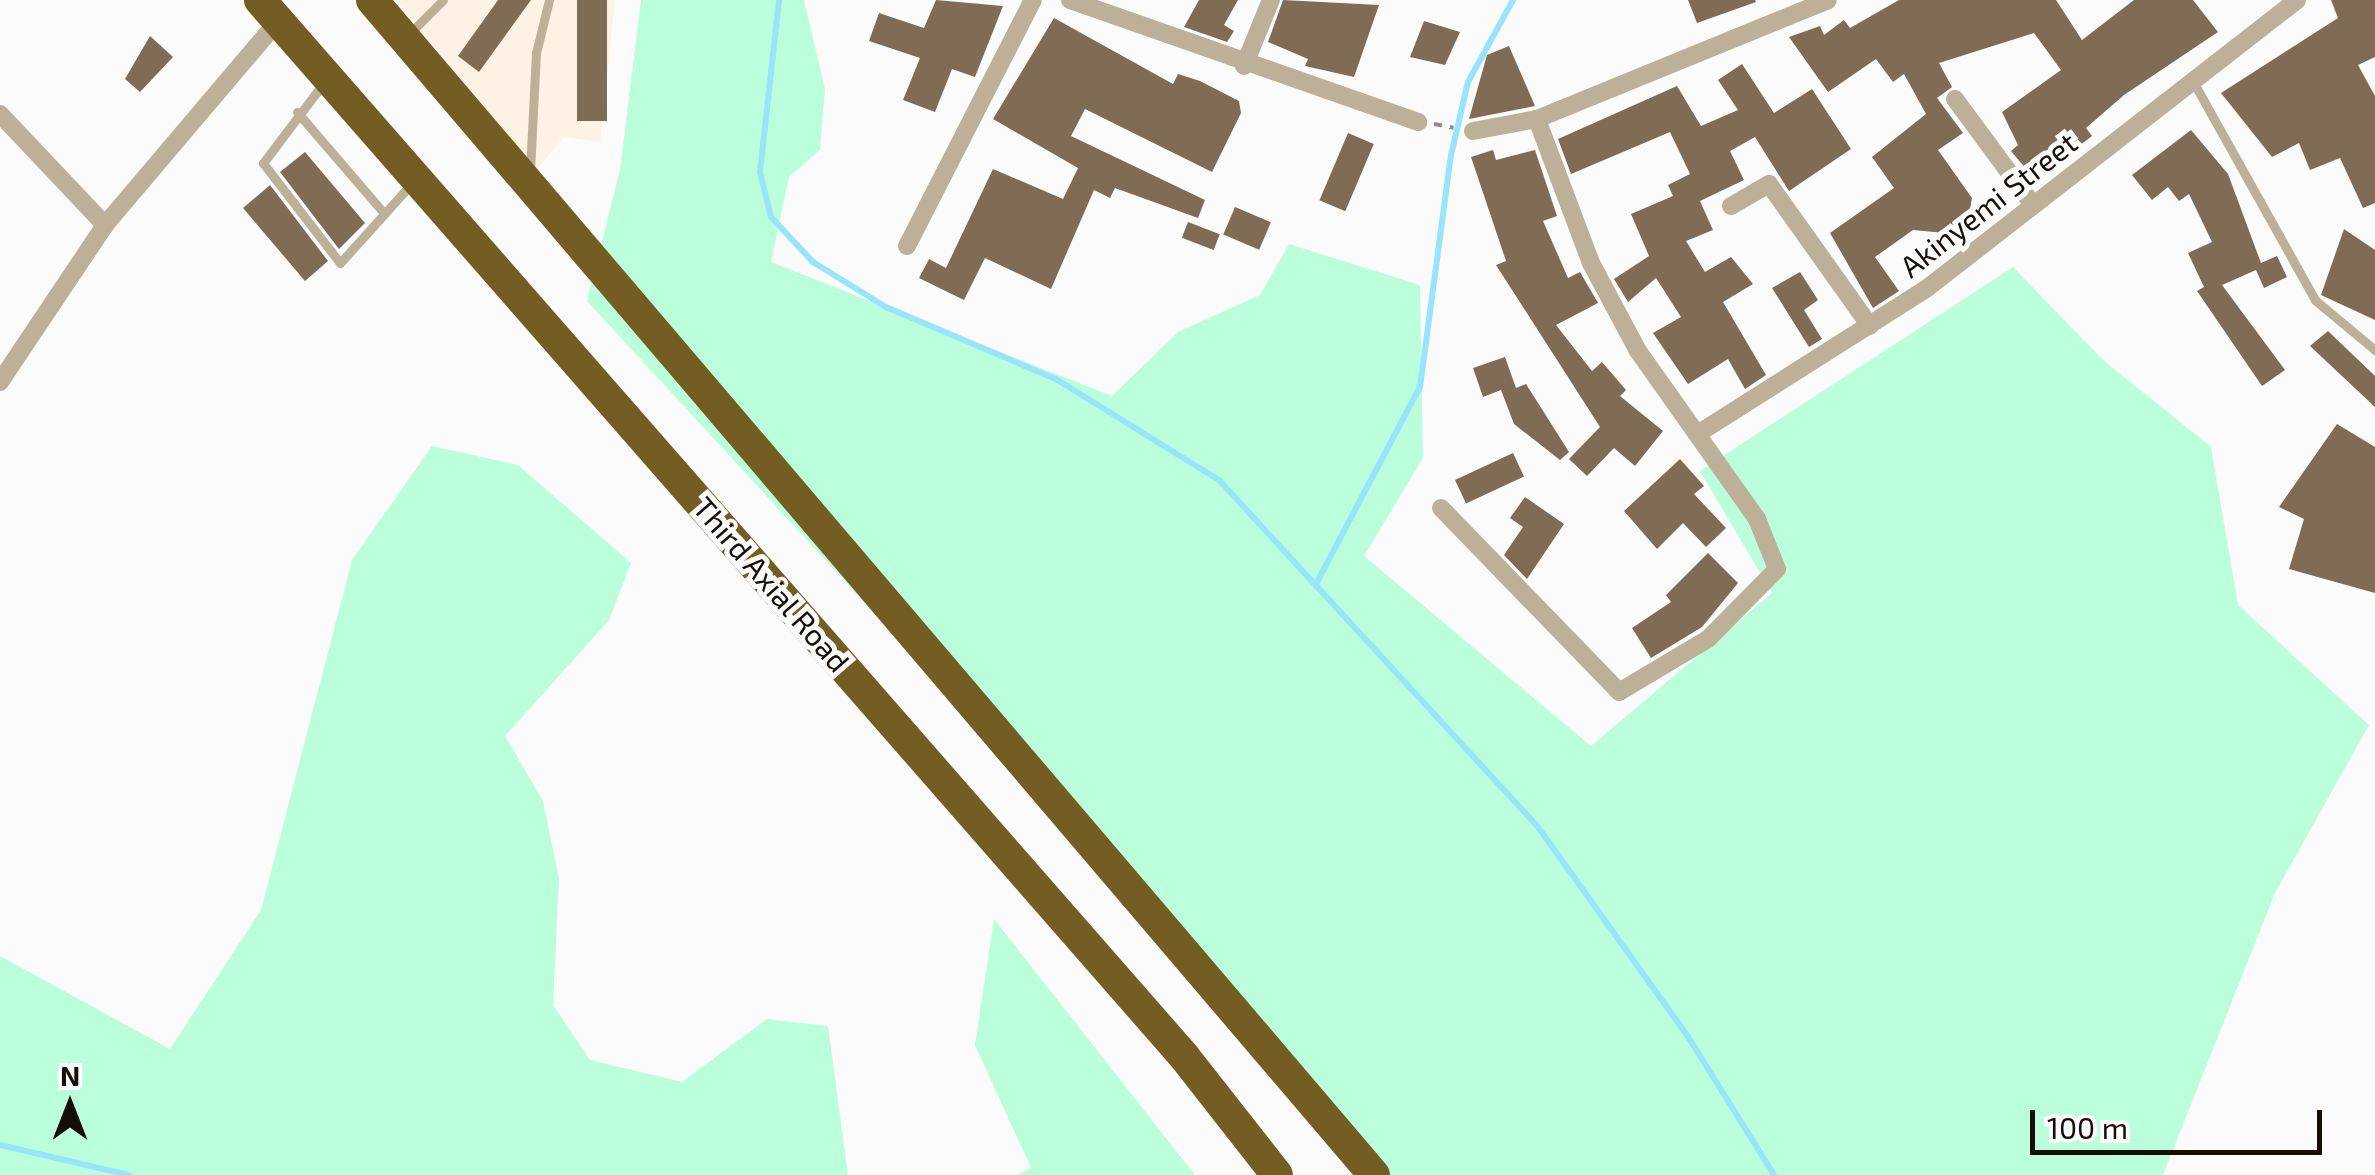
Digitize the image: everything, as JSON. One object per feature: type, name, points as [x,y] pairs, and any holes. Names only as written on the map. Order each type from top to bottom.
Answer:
[{"type":"highway","points":[[372,0],[1374,1175]]},
{"type":"highway","name":"Third Axial Road","points":[[268,10],[1183,1055],[1277,1175]]},
{"type":"street","points":[[907,246],[1032,0]]},
{"type":"street","points":[[1070,0],[1244,66],[1421,122]]},
{"type":"street","points":[[1244,66],[1271,0]]},
{"type":"street","points":[[1468,130],[1538,119],[1828,0]]},
{"type":"street","name":"Akinyemi Street","points":[[1699,433],[1870,326],[2031,202],[2195,85],[2297,0]]},
{"type":"street","points":[[0,382],[105,225],[268,10]]},
{"type":"street","points":[[1955,98],[2031,202]]},
{"type":"street","points":[[0,114],[105,225]]},
{"type":"street","points":[[1441,508],[1619,692],[1708,639],[1777,569],[1757,519],[1638,351],[1590,263],[1538,119]]},
{"type":"street","points":[[1731,206],[1769,184],[1870,326]]},
{"type":"lane","points":[[406,38],[442,0]]},
{"type":"lane","points":[[530,184],[536,52],[548,0]]},
{"type":"lane","points":[[328,80],[297,112],[263,162],[340,263],[418,178]]},
{"type":"lane","points":[[2195,85],[2315,300],[2375,350]]},
{"type":"lane","points":[[297,112],[383,212]]},
{"type":"path","points":[[1421,122],[1468,130]]},
{"type":"shaded area","points":[[396,0],[615,0],[600,142],[564,137],[536,170]]},
{"type":"green space","points":[[641,0],[804,0],[825,89],[820,150],[789,177],[771,262],[1112,396],[1178,332],[1260,295],[1289,244],[1420,285],[1423,458],[1364,556],[1591,746],[1772,593],[1700,471],[2013,267],[2104,361],[2211,447],[2238,605],[2369,725],[2275,893],[2163,1175],[1355,1175],[1235,1005],[587,301],[620,170]]},
{"type":"green space","points":[[432,446],[518,465],[631,563],[609,620],[505,736],[543,801],[559,879],[553,1005],[590,1060],[682,1082],[767,1019],[828,1026],[848,1175],[0,1175],[0,956],[170,1049],[261,910],[352,560]]},
{"type":"green space","points":[[994,919],[1195,1175],[1017,1175],[1031,1168],[975,1045]]},
{"type":"building","points":[[498,0],[531,0],[479,72],[458,56]]},
{"type":"building","points":[[577,0],[607,0],[607,121],[577,121]]},
{"type":"building","points":[[936,0],[1003,6],[975,77],[952,69],[935,112],[903,100],[920,58],[869,41],[879,13],[924,28]]},
{"type":"building","points":[[1199,0],[1238,0],[1224,25],[1234,31],[1227,42],[1184,27]]},
{"type":"building","points":[[1283,0],[1379,5],[1354,77],[1305,66],[1308,59],[1268,42]]},
{"type":"building","points":[[1688,0],[1755,0],[1756,2],[1697,23]]},
{"type":"building","points":[[1899,0],[2056,0],[2082,40],[2134,0],[2193,0],[2218,32],[2124,95],[2086,128],[2092,136],[2035,180],[2011,151],[2018,145],[2002,112],[2061,70],[2034,33],[1939,63],[1952,87],[1937,98],[1963,133],[1938,150],[1972,198],[1969,215],[1945,233],[1913,230],[1875,257],[1899,291],[1873,308],[1830,233],[1894,188],[1872,157],[1926,114],[1904,74],[1893,82],[1876,59],[1828,92],[1789,37],[1820,26],[1824,35],[1844,20],[1850,28]]},
{"type":"building","points":[[2331,0],[2375,0],[2375,57],[2358,65],[2375,96],[2375,203],[2363,208],[2340,158],[2310,170],[2299,143],[2272,157],[2221,93],[2338,18]]},
{"type":"building","points":[[1054,18],[1173,84],[1178,74],[1200,81],[1239,101],[1241,113],[1212,172],[1085,109],[1071,136],[1205,200],[1198,218],[1115,188],[1110,198],[1094,190],[1051,289],[985,258],[964,300],[919,278],[929,259],[946,268],[993,169],[1063,199],[1078,168],[993,119]]},
{"type":"building","points":[[1424,21],[1460,32],[1445,65],[1410,57]]},
{"type":"building","points":[[150,36],[173,57],[140,92],[125,79]]},
{"type":"building","points":[[1509,46],[1535,106],[1469,119],[1487,55]]},
{"type":"building","points":[[1742,64],[1774,113],[1812,89],[1851,149],[1789,191],[1755,137],[1730,151],[1744,180],[1700,201],[1713,230],[1686,241],[1705,272],[1731,257],[1753,284],[1723,302],[1766,375],[1745,389],[1728,359],[1688,384],[1653,333],[1681,317],[1656,278],[1628,302],[1614,279],[1649,256],[1631,214],[1673,196],[1668,185],[1690,174],[1670,132],[1571,174],[1558,139],[1677,86],[1701,126],[1738,110],[1718,80]]},
{"type":"building","points":[[2191,130],[2228,174],[2261,263],[2277,256],[2287,277],[2264,288],[2256,270],[2222,285],[2285,370],[2262,386],[2197,291],[2204,287],[2188,253],[2212,242],[2189,194],[2179,201],[2168,187],[2152,200],[2132,175]]},
{"type":"building","points":[[1348,133],[1374,144],[1345,211],[1319,200]]},
{"type":"building","points":[[1493,150],[1496,160],[1535,150],[1557,216],[1543,221],[1568,278],[1580,272],[1598,303],[1556,325],[1592,371],[1602,362],[1626,390],[1620,396],[1663,431],[1635,466],[1614,448],[1587,476],[1569,459],[1600,427],[1496,265],[1506,261],[1471,157]]},
{"type":"building","points":[[305,152],[365,223],[339,249],[280,172]]},
{"type":"building","points":[[270,185],[328,261],[305,281],[243,208]]},
{"type":"building","points":[[1235,207],[1271,222],[1259,250],[1223,235]]},
{"type":"building","points":[[1188,222],[1220,234],[1214,250],[1182,238]]},
{"type":"building","points":[[2344,229],[2375,250],[2375,320],[2321,295]]},
{"type":"building","points":[[1800,272],[1818,300],[1804,310],[1822,339],[1809,347],[1772,288]]},
{"type":"building","points":[[2328,331],[2375,376],[2375,407],[2310,346]]},
{"type":"building","points":[[1505,357],[1516,388],[1526,384],[1569,452],[1560,460],[1514,424],[1501,390],[1483,397],[1473,368]]},
{"type":"building","points":[[2337,424],[2375,447],[2375,593],[2289,569],[2304,519],[2279,507]]},
{"type":"building","points":[[1513,453],[1524,477],[1466,504],[1455,480]]},
{"type":"building","points":[[1680,459],[1704,486],[1694,494],[1726,528],[1706,547],[1683,523],[1657,549],[1624,511]]},
{"type":"building","points":[[1525,497],[1564,524],[1527,579],[1504,555],[1523,527],[1510,518]]},
{"type":"building","points":[[1708,553],[1738,583],[1702,627],[1651,658],[1632,628],[1671,602],[1666,595]]},
{"type":"waterway","points":[[779,0],[760,172],[771,217],[813,262],[886,307],[1056,379],[1219,480],[1538,827],[1687,1035],[1774,1175]]},
{"type":"waterway","points":[[1316,584],[1420,387],[1451,155],[1468,82],[1513,0]]},
{"type":"waterway","points":[[0,1145],[129,1175]]}]
